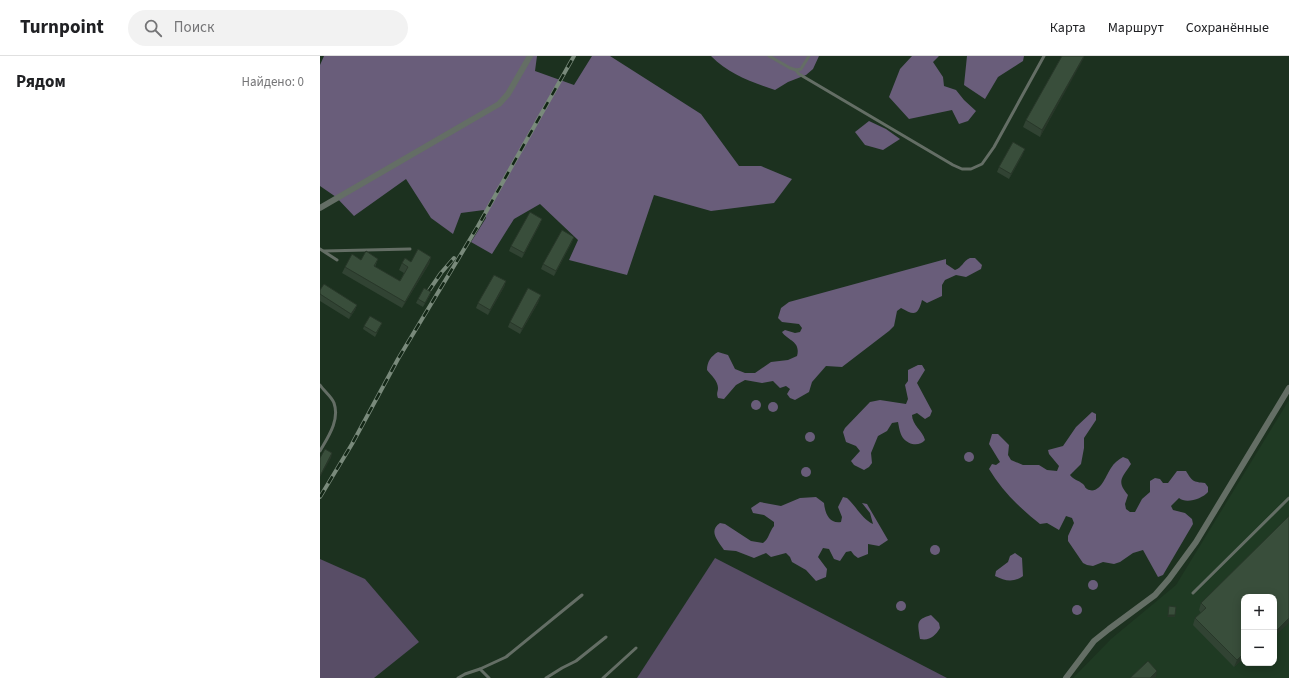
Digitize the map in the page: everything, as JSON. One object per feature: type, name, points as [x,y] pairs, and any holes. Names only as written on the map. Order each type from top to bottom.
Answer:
[{"type":"street","points":[[320,208],[499,104],[508,94],[530,56]]},
{"type":"street","points":[[1066,678],[1094,641],[1109,628],[1155,595],[1169,579],[1196,542],[1289,388]]},
{"type":"lane","points":[[769,56],[796,70],[799,74],[962,169],[971,169],[982,164],[994,147],[1044,56]]},
{"type":"lane","points":[[796,70],[801,69],[809,56]]},
{"type":"lane","points":[[320,249],[337,260]]},
{"type":"lane","points":[[324,251],[410,249]]},
{"type":"lane","points":[[320,385],[334,402],[336,412],[336,419],[332,429],[320,451]]},
{"type":"lane","points":[[1193,593],[1289,498]]},
{"type":"lane","points":[[458,678],[506,657],[582,595]]},
{"type":"lane","points":[[546,678],[576,661],[606,637]]},
{"type":"lane","points":[[603,678],[636,648]]},
{"type":"lane","points":[[480,669],[489,678]]},
{"type":"shaded area","points":[[324,56],[537,56],[535,71],[574,85],[592,56],[610,56],[701,114],[739,166],[761,166],[792,179],[774,203],[711,211],[654,195],[627,275],[569,260],[578,240],[540,204],[514,219],[492,254],[471,242],[486,218],[484,210],[461,213],[453,234],[431,218],[406,179],[354,216],[336,197],[320,186],[320,65]]},
{"type":"shaded area","points":[[711,56],[819,56],[813,69],[806,75],[788,82],[775,90],[733,73]]},
{"type":"shaded area","points":[[912,56],[939,56],[933,62],[943,77],[944,86],[956,90],[976,111],[968,121],[959,124],[952,110],[909,119],[889,97],[900,69]]},
{"type":"shaded area","points":[[967,56],[1024,56],[1023,61],[998,77],[985,99],[964,85]]},
{"type":"shaded area","points":[[869,121],[886,129],[900,139],[883,150],[865,145],[855,132]]},
{"type":"shaded area","points":[[970,258],[975,258],[982,265],[981,269],[966,277],[956,275],[945,280],[942,285],[942,296],[927,303],[922,300],[919,309],[915,313],[901,308],[897,311],[894,326],[889,331],[842,367],[826,366],[812,382],[809,392],[795,400],[790,398],[787,394],[790,389],[786,386],[780,388],[773,381],[762,383],[745,380],[736,385],[724,399],[718,398],[717,383],[707,370],[708,364],[713,355],[718,352],[728,355],[735,369],[745,373],[755,373],[771,362],[788,360],[797,356],[798,351],[796,344],[782,332],[785,330],[795,333],[800,332],[802,328],[799,324],[782,322],[778,318],[781,308],[789,302],[946,259],[946,264],[955,270]]},
{"type":"shaded area","points":[[918,365],[922,365],[925,370],[917,383],[932,411],[930,416],[925,419],[917,413],[912,415],[912,419],[925,440],[920,444],[911,444],[902,436],[898,422],[892,423],[887,431],[878,436],[871,453],[872,463],[869,467],[864,470],[854,465],[851,461],[860,451],[856,446],[846,442],[843,432],[845,428],[870,402],[880,400],[906,404],[908,399],[905,385],[908,381],[908,370]]},
{"type":"shaded area","points":[[754,400],[758,400],[760,401],[760,409],[754,410],[751,407],[751,403]]},
{"type":"shaded area","points":[[1289,400],[1289,678],[1073,678],[1111,639],[1176,585]]},
{"type":"shaded area","points":[[771,402],[775,402],[777,403],[777,411],[771,412],[768,409],[768,405]]},
{"type":"shaded area","points":[[1092,412],[1096,414],[1096,420],[1084,438],[1081,464],[1070,475],[1083,484],[1087,489],[1096,490],[1102,484],[1113,465],[1123,457],[1128,459],[1131,464],[1123,476],[1121,483],[1128,495],[1125,504],[1126,509],[1130,512],[1135,512],[1142,499],[1150,492],[1150,481],[1155,478],[1160,479],[1163,483],[1168,483],[1177,471],[1186,471],[1193,480],[1205,483],[1208,487],[1208,492],[1202,497],[1190,501],[1179,498],[1171,506],[1173,510],[1185,513],[1192,519],[1193,524],[1163,575],[1158,577],[1143,550],[1133,553],[1120,562],[1114,564],[1103,562],[1093,566],[1083,563],[1068,541],[1068,536],[1074,523],[1072,518],[1066,516],[1059,530],[1047,523],[1040,524],[1012,499],[989,469],[992,464],[996,465],[1000,462],[989,444],[992,434],[998,434],[1009,445],[1008,455],[1011,460],[1023,465],[1039,465],[1047,470],[1057,471],[1059,466],[1049,454],[1048,450],[1063,446],[1076,427]]},
{"type":"shaded area","points":[[808,432],[812,432],[814,433],[814,441],[808,442],[805,439],[805,435]]},
{"type":"shaded area","points":[[967,452],[971,452],[973,453],[973,461],[967,462],[964,459],[964,455]]},
{"type":"shaded area","points":[[804,467],[808,467],[810,468],[810,476],[804,477],[801,474],[801,470]]},
{"type":"shaded area","points":[[816,497],[824,503],[828,517],[837,522],[841,522],[842,517],[838,507],[843,497],[847,498],[862,516],[873,524],[870,513],[862,503],[867,504],[888,540],[879,546],[868,544],[868,554],[858,558],[851,551],[846,552],[840,561],[834,559],[829,549],[823,548],[818,557],[827,569],[826,577],[816,581],[806,570],[792,562],[786,553],[771,557],[766,553],[754,558],[736,551],[724,550],[715,536],[714,533],[716,526],[720,523],[725,524],[751,541],[763,543],[767,540],[774,526],[774,522],[764,515],[753,513],[751,508],[760,502],[781,506],[800,498]]},
{"type":"shaded area","points":[[933,545],[937,545],[939,546],[939,554],[933,555],[930,552],[930,548]]},
{"type":"shaded area","points":[[1015,553],[1022,558],[1023,576],[1016,580],[1009,580],[995,576],[996,571],[1008,562],[1010,556]]},
{"type":"shaded area","points":[[715,558],[947,678],[637,678]]},
{"type":"shaded area","points":[[320,559],[365,579],[419,642],[374,678],[320,678]]},
{"type":"shaded area","points":[[1091,580],[1095,580],[1097,581],[1097,589],[1091,590],[1088,587],[1088,583]]},
{"type":"shaded area","points":[[899,601],[903,601],[905,602],[905,610],[899,611],[896,608],[896,604]]},
{"type":"shaded area","points":[[1075,605],[1079,605],[1081,606],[1081,614],[1075,615],[1072,612],[1072,608]]},
{"type":"shaded area","points":[[931,615],[939,623],[940,628],[932,637],[920,639],[919,623],[922,619]]},
{"type":"building","points":[[1062,56],[1084,56],[1042,130],[1026,120]]},
{"type":"building","points":[[1013,142],[1025,149],[1011,174],[999,167]]},
{"type":"building","points":[[530,212],[542,219],[524,253],[511,246]]},
{"type":"building","points":[[562,230],[574,237],[556,271],[543,264]]},
{"type":"building","points":[[418,249],[431,257],[405,302],[345,267],[352,254],[361,260],[366,251],[378,259],[374,266],[400,281],[408,267],[402,263],[405,258],[411,262]]},
{"type":"building","points":[[494,275],[506,281],[490,310],[478,303]]},
{"type":"building","points":[[324,284],[357,305],[351,314],[320,294],[320,290]]},
{"type":"building","points":[[424,288],[431,292],[425,303],[418,299]]},
{"type":"building","points":[[528,288],[541,295],[522,329],[510,322]]},
{"type":"building","points":[[370,316],[382,323],[376,333],[364,326]]},
{"type":"building","points":[[325,449],[332,453],[320,476],[320,458]]},
{"type":"building","points":[[1289,516],[1289,618],[1277,630],[1277,594],[1241,594],[1241,656],[1237,660],[1195,618],[1206,608],[1201,603]]},
{"type":"building","points":[[1169,606],[1176,607],[1175,615],[1168,615]]},
{"type":"building","points":[[1148,661],[1157,671],[1150,678],[1130,678]]},
{"type":"railway","points":[[320,497],[352,444],[398,359],[478,226],[574,56]]},
{"type":"railway","points":[[428,292],[441,273],[454,258]]}]
